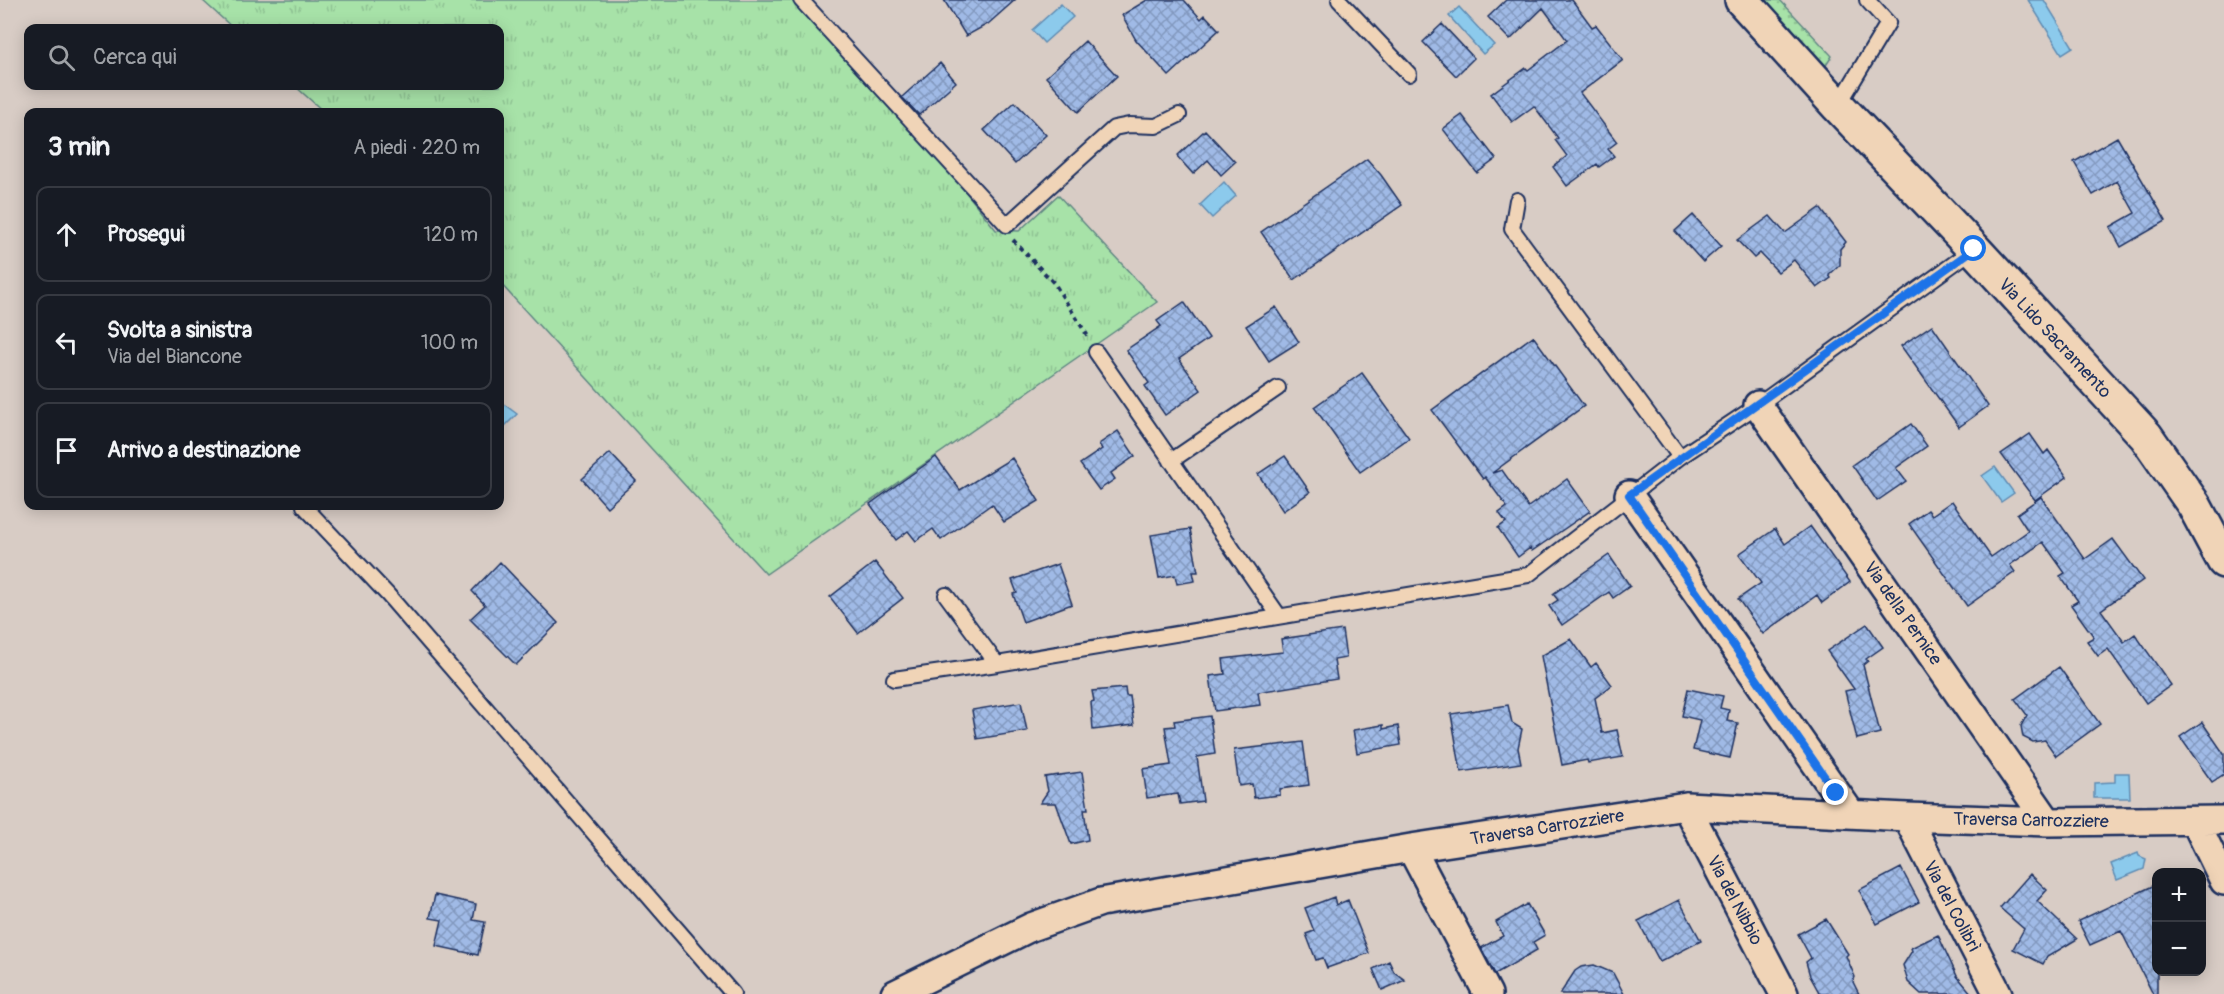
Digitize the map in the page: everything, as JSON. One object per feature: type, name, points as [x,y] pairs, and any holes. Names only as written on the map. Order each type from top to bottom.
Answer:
[{"type":"street","name":"Via Lido Sacramento","points":[[1742,0],[2146,436],[2194,505],[2224,561]]},
{"type":"street","name":"Via della Pernice","points":[[1758,405],[2048,822]]},
{"type":"street","points":[[1629,495],[1851,814]]},
{"type":"street","name":"Traversa Carrozziere","points":[[895,994],[1031,927],[1101,902],[1411,848],[1686,806],[2048,822],[2224,820]]},
{"type":"street","name":"Via del Nibbio","points":[[1686,806],[1784,994]]},
{"type":"street","name":"Via del Colibrì","points":[[1907,817],[1998,994]]},
{"type":"street","points":[[2194,821],[2224,881]]},
{"type":"street","points":[[1411,848],[1488,994]]},
{"type":"lane","points":[[801,0],[1007,225],[1114,128],[1129,125],[1156,126],[1179,115]]},
{"type":"lane","points":[[1339,0],[1409,74]]},
{"type":"lane","points":[[1838,106],[1888,23],[1867,0]]},
{"type":"lane","points":[[1518,200],[1512,229],[1680,457]]},
{"type":"lane","points":[[894,679],[997,664],[1528,575],[1680,457],[1758,405],[1974,249]]},
{"type":"lane","points":[[1096,352],[1279,616]]},
{"type":"lane","points":[[1171,461],[1278,388]]},
{"type":"lane","points":[[308,510],[388,595],[733,994]]},
{"type":"lane","points":[[946,595],[997,664]]},
{"type":"path","points":[[1007,225],[1011,238],[1054,283],[1088,338]]},
{"type":"green space","points":[[202,0],[793,0],[942,162],[996,230],[1019,231],[1058,195],[1157,302],[766,574],[504,287],[504,108],[320,108],[299,90],[504,90],[504,24],[229,24]]},
{"type":"green space","points":[[1764,0],[1780,0],[1832,56],[1825,67]]},
{"type":"water","points":[[2028,0],[2044,0],[2073,47],[2062,54]]},
{"type":"water","points":[[1061,4],[1073,17],[1044,43],[1032,30]]},
{"type":"water","points":[[1459,7],[1494,45],[1483,54],[1449,16]]},
{"type":"water","points":[[1224,182],[1236,196],[1212,218],[1200,205]]},
{"type":"water","points":[[504,404],[517,414],[504,427]]},
{"type":"water","points":[[1995,467],[2014,493],[2001,502],[1982,476]]},
{"type":"water","points":[[2115,773],[2129,773],[2130,798],[2094,798],[2094,783],[2115,782]]},
{"type":"water","points":[[2138,853],[2146,859],[2144,869],[2117,880],[2111,864]]},
{"type":"building","points":[[944,0],[1015,0],[988,24],[966,36]]},
{"type":"building","points":[[1147,0],[1184,0],[1201,19],[1205,15],[1219,30],[1169,76],[1136,40],[1122,15]]},
{"type":"building","points":[[1506,0],[1572,0],[1592,27],[1596,25],[1623,60],[1580,93],[1617,142],[1608,149],[1614,156],[1599,167],[1597,164],[1567,186],[1553,167],[1567,156],[1555,140],[1558,138],[1534,106],[1512,122],[1491,94],[1526,68],[1528,70],[1567,40],[1543,8],[1510,40],[1488,17]]},
{"type":"building","points":[[1442,24],[1474,58],[1456,76],[1423,42]]},
{"type":"building","points":[[1085,41],[1117,76],[1078,112],[1046,77]]},
{"type":"building","points":[[940,63],[956,82],[919,115],[902,97]]},
{"type":"building","points":[[1015,102],[1046,135],[1015,164],[984,130]]},
{"type":"building","points":[[1462,115],[1496,159],[1477,173],[1443,129]]},
{"type":"building","points":[[1205,130],[1235,162],[1221,175],[1208,160],[1193,174],[1177,156]]},
{"type":"building","points":[[2117,137],[2166,221],[2121,247],[2110,227],[2135,213],[2117,181],[2093,195],[2074,162]]},
{"type":"building","points":[[1367,159],[1402,205],[1294,280],[1261,232]]},
{"type":"building","points":[[1820,208],[1846,242],[1840,249],[1840,265],[1829,275],[1831,278],[1817,288],[1794,260],[1778,272],[1760,253],[1754,258],[1737,240],[1770,216],[1785,233]]},
{"type":"building","points":[[1693,215],[1721,246],[1703,262],[1675,231]]},
{"type":"building","points":[[1184,302],[1209,338],[1179,359],[1201,390],[1165,415],[1145,386],[1149,383],[1126,350],[1161,326],[1157,321]]},
{"type":"building","points":[[1276,307],[1299,342],[1269,361],[1246,326]]},
{"type":"building","points":[[1932,325],[1988,406],[1959,427],[1901,346]]},
{"type":"building","points":[[1533,336],[1584,406],[1492,473],[1502,470],[1528,507],[1567,479],[1590,511],[1532,551],[1530,548],[1518,557],[1498,528],[1506,522],[1499,513],[1507,507],[1485,477],[1483,479],[1432,410]]},
{"type":"building","points":[[1362,373],[1409,438],[1360,472],[1314,407]]},
{"type":"building","points":[[1911,424],[1927,446],[1896,468],[1906,481],[1877,501],[1852,465]]},
{"type":"building","points":[[1118,431],[1135,456],[1111,473],[1115,479],[1099,490],[1080,464],[1102,449],[1099,444]]},
{"type":"building","points":[[2030,434],[2044,454],[2048,450],[2067,477],[2035,500],[2001,454]]},
{"type":"building","points":[[610,453],[636,481],[607,507],[582,479]]},
{"type":"building","points":[[1285,456],[1310,492],[1283,511],[1258,474]]},
{"type":"building","points":[[936,457],[960,490],[1012,458],[1039,501],[1004,522],[992,504],[941,540],[933,529],[916,541],[908,531],[896,540],[870,504]]},
{"type":"building","points":[[2041,497],[2085,559],[2113,539],[2143,580],[2101,610],[2124,642],[2135,634],[2171,685],[2146,703],[2108,649],[2098,656],[2087,641],[2094,637],[2071,605],[2078,601],[2060,576],[2065,573],[2043,542],[2010,565],[2015,572],[1967,606],[1909,524],[1928,510],[1932,515],[1952,501],[1991,557],[2028,531],[2017,514]]},
{"type":"building","points":[[1810,526],[1850,582],[1822,603],[1817,595],[1763,634],[1738,599],[1761,583],[1739,554],[1775,529],[1785,544]]},
{"type":"building","points":[[1190,529],[1198,572],[1193,572],[1195,581],[1177,584],[1175,575],[1159,578],[1151,535]]},
{"type":"building","points":[[1609,555],[1630,586],[1613,598],[1609,592],[1562,625],[1549,606],[1558,600],[1553,594]]},
{"type":"building","points":[[500,562],[558,623],[516,665],[470,619],[485,605],[472,591]]},
{"type":"building","points":[[875,562],[903,598],[858,633],[830,597]]},
{"type":"building","points":[[1058,564],[1072,604],[1023,622],[1013,594],[1017,593],[1012,580]]},
{"type":"building","points":[[1867,624],[1883,647],[1866,659],[1868,661],[1863,665],[1880,733],[1857,739],[1845,691],[1854,689],[1827,651]]},
{"type":"building","points":[[1342,630],[1346,658],[1334,660],[1337,679],[1258,692],[1260,705],[1215,711],[1210,676],[1225,674],[1223,659],[1283,652],[1281,639]]},
{"type":"building","points":[[1571,639],[1591,667],[1596,663],[1612,685],[1595,698],[1602,733],[1617,730],[1623,757],[1562,765],[1541,656]]},
{"type":"building","points":[[2059,667],[2100,724],[2056,756],[2045,740],[2033,742],[2023,737],[2021,726],[2027,715],[2015,699]]},
{"type":"building","points":[[1125,688],[1126,696],[1130,696],[1134,725],[1093,730],[1092,691]]},
{"type":"building","points":[[1688,689],[1723,696],[1720,708],[1729,710],[1727,721],[1738,723],[1730,758],[1693,750],[1700,720],[1682,716]]},
{"type":"building","points":[[1021,702],[1027,731],[977,739],[972,710]]},
{"type":"building","points":[[1508,705],[1512,723],[1522,729],[1518,748],[1521,763],[1461,772],[1451,714]]},
{"type":"building","points":[[1210,716],[1215,754],[1197,757],[1203,801],[1180,804],[1178,794],[1147,798],[1143,769],[1171,765],[1165,727],[1175,726],[1174,721]]},
{"type":"building","points":[[2202,722],[2224,754],[2224,774],[2212,782],[2180,737]]},
{"type":"building","points":[[1383,725],[1383,729],[1398,726],[1401,745],[1357,753],[1353,730]]},
{"type":"building","points":[[1303,742],[1309,785],[1280,789],[1280,795],[1254,798],[1252,784],[1239,786],[1234,750]]},
{"type":"building","points":[[1082,772],[1088,809],[1084,809],[1088,840],[1071,844],[1056,803],[1040,803],[1048,791],[1045,777]]},
{"type":"building","points":[[1901,868],[1919,902],[1877,924],[1859,890]]},
{"type":"building","points":[[2030,874],[2047,890],[2037,901],[2077,939],[2047,957],[2043,964],[2013,949],[2024,929],[2000,908]]},
{"type":"building","points":[[2152,886],[2152,976],[2157,976],[2157,994],[2153,994],[2121,931],[2090,945],[2078,921]]},
{"type":"building","points":[[435,895],[476,904],[473,920],[485,922],[478,955],[436,946],[442,920],[430,918]]},
{"type":"building","points":[[1334,897],[1336,905],[1348,900],[1369,953],[1327,968],[1323,958],[1316,960],[1306,934],[1314,931],[1305,908]]},
{"type":"building","points":[[1679,900],[1701,941],[1660,962],[1638,921]]},
{"type":"building","points":[[1527,904],[1545,935],[1533,942],[1537,950],[1495,974],[1481,948],[1503,936],[1496,922]]},
{"type":"building","points":[[1826,919],[1848,954],[1846,956],[1855,977],[1853,982],[1859,994],[1820,994],[1810,976],[1806,962],[1811,958],[1798,934]]},
{"type":"building","points":[[1938,935],[1957,976],[1972,994],[1921,994],[1908,982],[1903,965],[1912,951],[1911,948]]},
{"type":"building","points":[[1389,961],[1394,972],[1405,980],[1382,990],[1373,969]]},
{"type":"building","points":[[1594,965],[1613,973],[1624,994],[1560,994],[1575,971],[1581,967]]},
{"type":"route","points":[[1836,793],[1629,495],[1974,249]]}]
